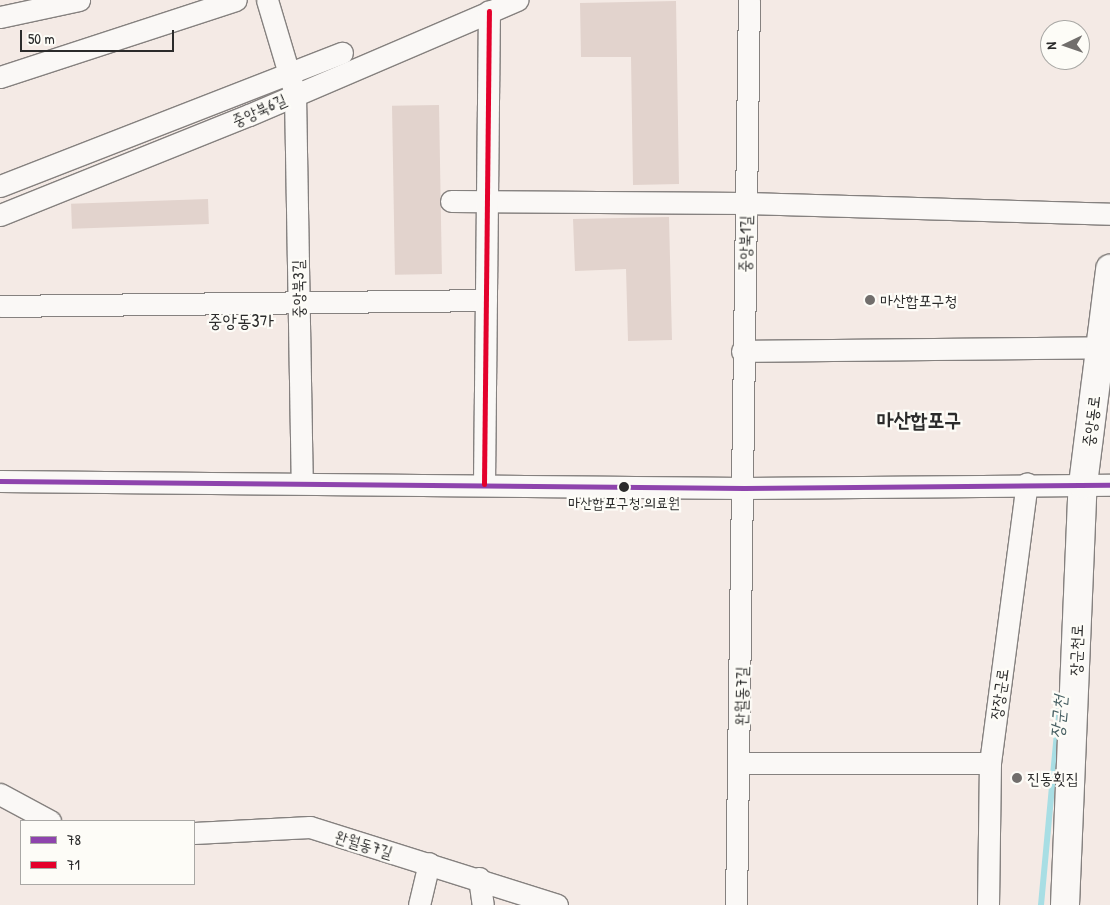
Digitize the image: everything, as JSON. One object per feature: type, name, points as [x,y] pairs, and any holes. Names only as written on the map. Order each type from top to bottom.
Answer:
[{"type":"main road","name":"중앙동로","points":[[1082,484],[1110,269]]},
{"type":"main road","name":"장군천로","points":[[1065,905],[1082,484]]},
{"type":"street","points":[[0,17],[79,0]]},
{"type":"street","points":[[0,77],[236,0]]},
{"type":"street","name":"중앙북3길","points":[[267,0],[293,84],[302,483]]},
{"type":"street","name":"중앙북6길","points":[[0,215],[293,84],[517,0]]},
{"type":"street","name":"중앙북1길","points":[[744,488],[742,351],[749,0]]},
{"type":"street","points":[[484,484],[489,11]]},
{"type":"street","points":[[0,186],[293,84],[342,53]]},
{"type":"street","points":[[451,201],[487,203],[746,203],[1110,214]]},
{"type":"street","points":[[0,306],[298,300],[486,300]]},
{"type":"street","points":[[742,351],[1100,346]]},
{"type":"street","points":[[0,481],[484,484],[744,488],[1027,483],[1110,485]]},
{"type":"street","name":"장장군로","points":[[988,905],[990,763],[1027,483]]},
{"type":"street","name":"완월동7길","points":[[736,905],[741,763],[744,488]]},
{"type":"street","points":[[741,763],[990,763]]},
{"type":"street","points":[[0,794],[48,820]]},
{"type":"street","name":"완월동7길","points":[[195,833],[310,827],[479,878],[557,905]]},
{"type":"street","points":[[419,905],[429,863]]},
{"type":"street","points":[[479,878],[483,905]]},
{"type":"building","points":[[676,1],[679,184],[633,185],[631,57],[581,57],[580,3]]},
{"type":"building","points":[[439,105],[442,274],[395,275],[392,106]]},
{"type":"building","points":[[208,199],[209,224],[72,229],[71,204]]},
{"type":"building","points":[[669,217],[672,340],[628,341],[626,269],[575,271],[573,219]]},
{"type":"waterway","name":"장군천","points":[[1041,905],[1060,702]]},
{"type":"transit line","name":"71","points":[[484,484],[489,11]]},
{"type":"transit line","name":"78","points":[[0,481],[744,488],[1110,485]]},
{"type":"place","name":"마산합포구청","points":[[870,300]]},
{"type":"place","name":"마산합포구청.의료원","points":[[624,487]]},
{"type":"place","name":"진동횟집","points":[[1017,778]]},
{"type":"district","name":"중앙동3가","points":[[241,321]]},
{"type":"district","name":"마산합포구","points":[[919,420]]}]
